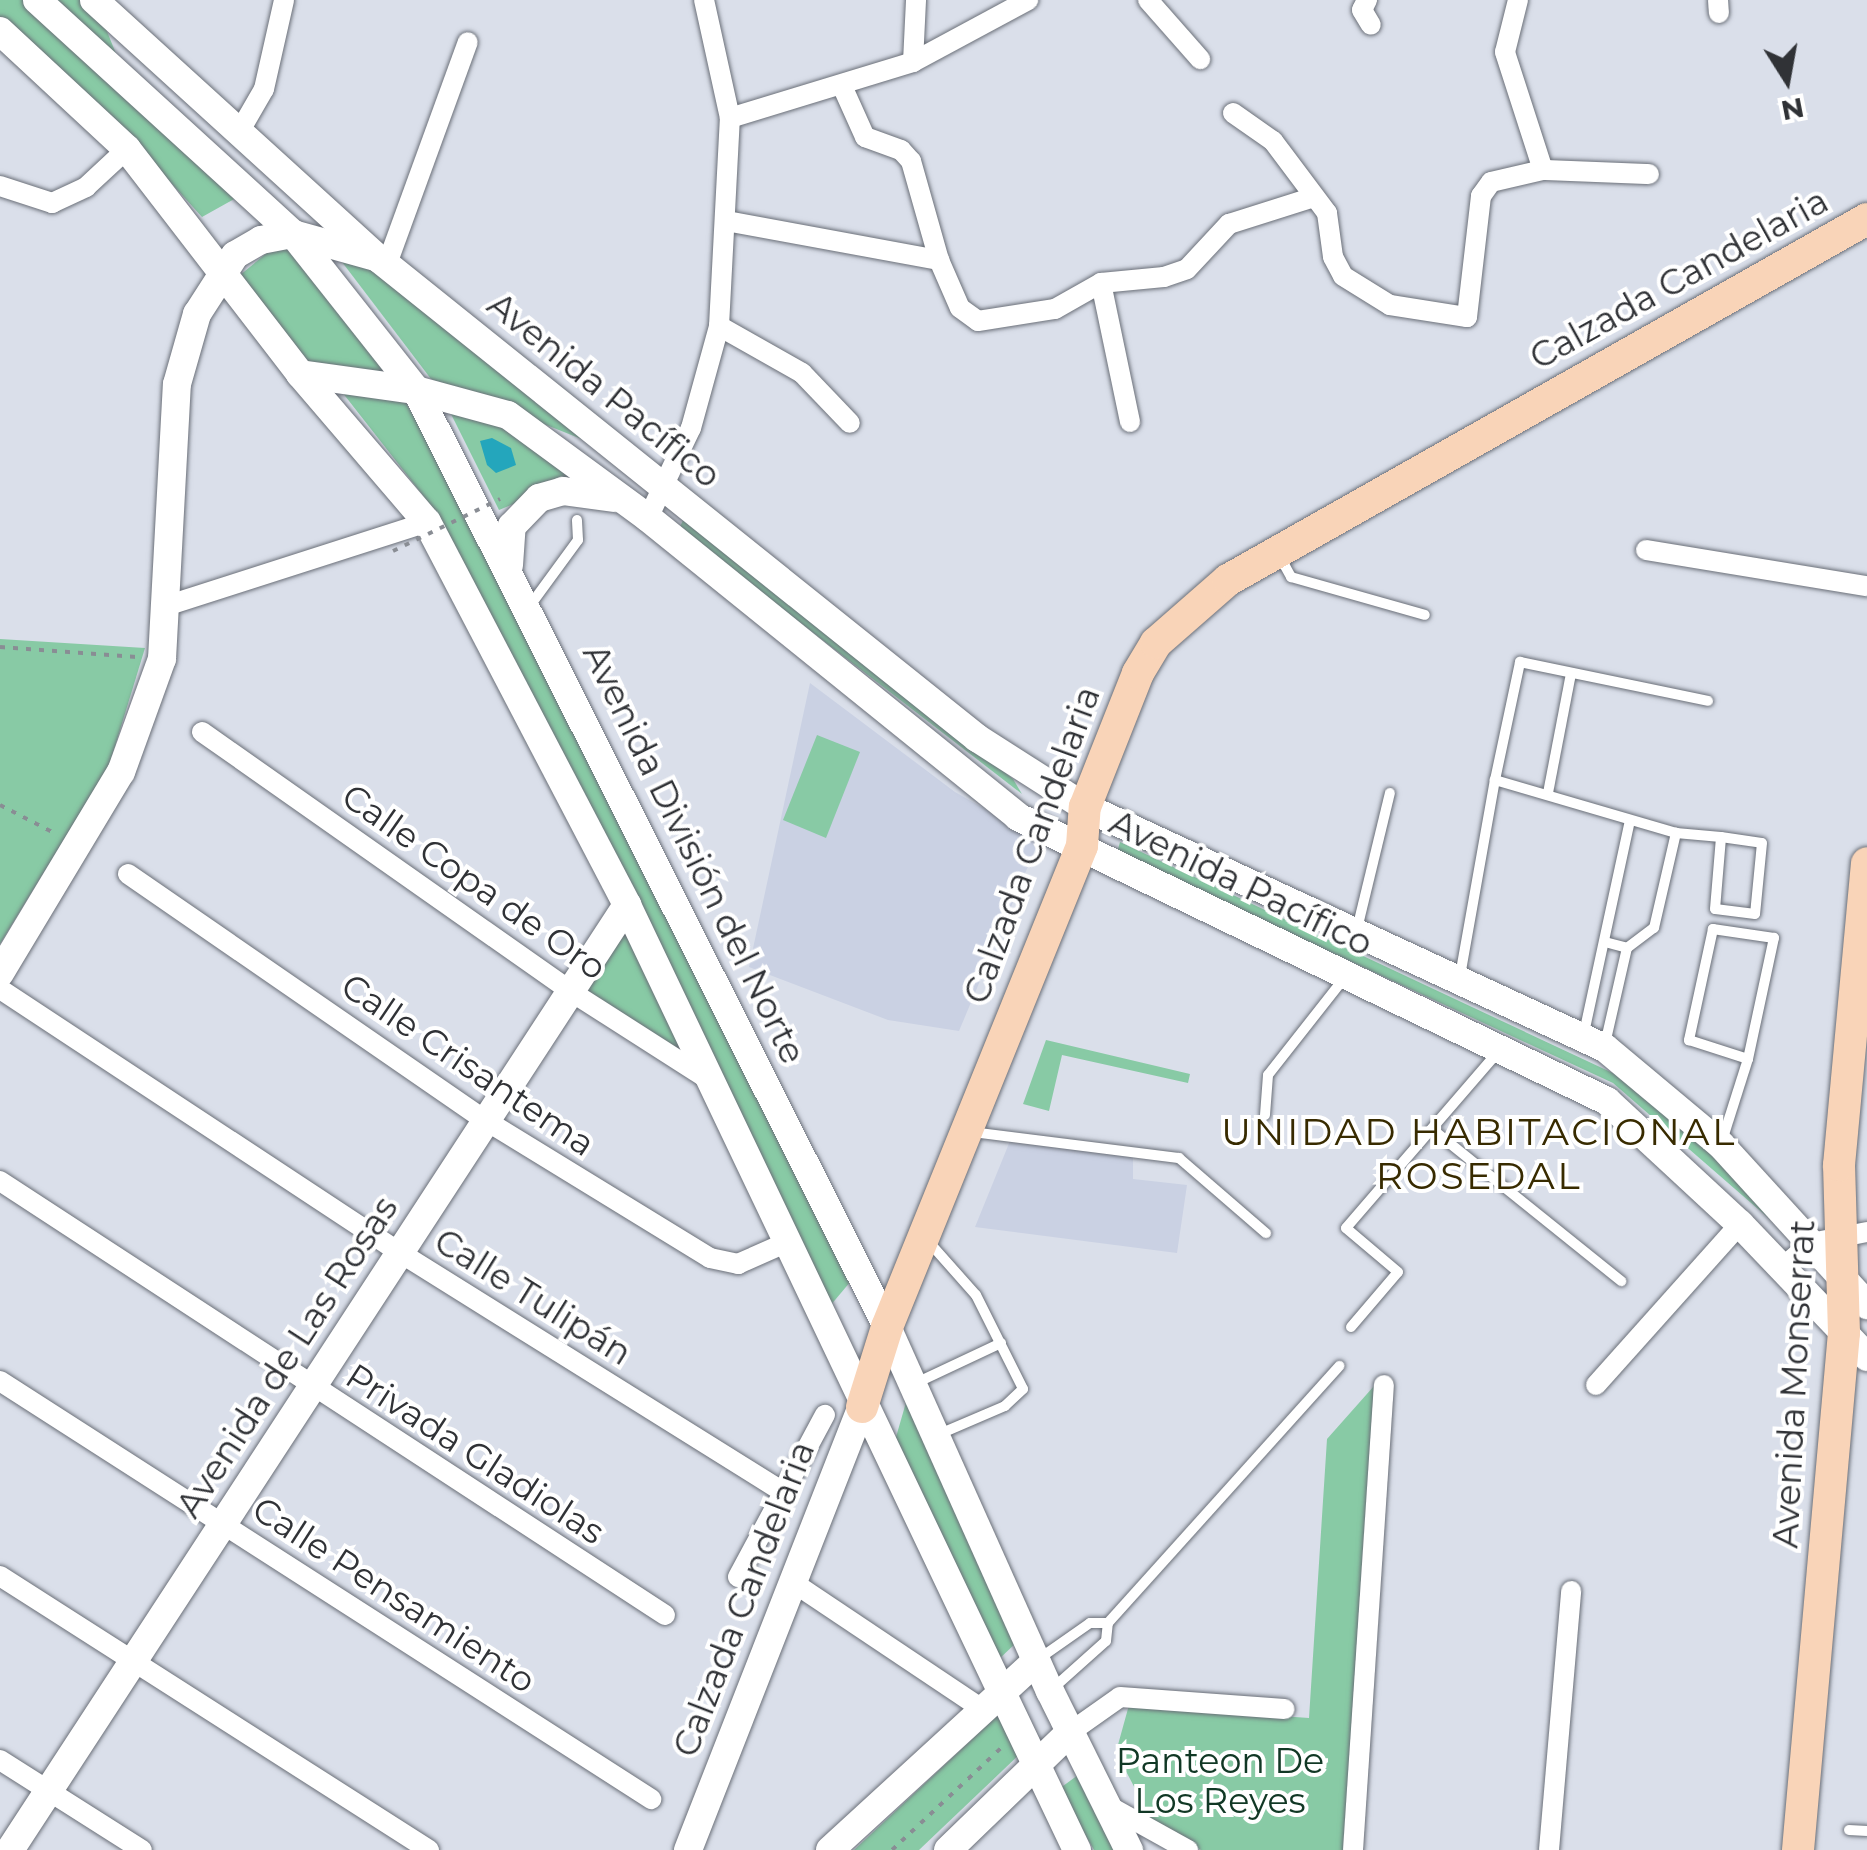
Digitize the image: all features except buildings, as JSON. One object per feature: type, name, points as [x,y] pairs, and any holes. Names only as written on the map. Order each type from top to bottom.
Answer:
[{"type":"main road","name":"Calzada Candelaria","points":[[862,1408],[888,1327],[1082,846],[1085,807],[1138,673],[1156,643],[1200,600],[1277,552],[1867,219]]},
{"type":"main road","name":"Avenida Monserrat","points":[[1798,1850],[1844,1333],[1857,1294],[1856,1232],[1839,1164],[1867,863]]},
{"type":"street","name":"Avenida División del Norte","points":[[36,0],[293,234],[416,390],[509,566],[888,1327],[1069,1733],[1129,1850]]},
{"type":"street","points":[[94,0],[383,261]]},
{"type":"street","points":[[238,134],[264,90],[284,0]]},
{"type":"street","points":[[648,518],[666,489],[719,326],[730,118],[704,0]]},
{"type":"street","points":[[913,62],[916,0]]},
{"type":"street","points":[[730,118],[842,88],[913,62],[1028,0]]},
{"type":"street","points":[[1148,0],[1200,59]]},
{"type":"street","points":[[1366,0],[1362,10],[1371,25]]},
{"type":"street","points":[[1518,0],[1505,52],[1543,170]]},
{"type":"street","points":[[114,22],[174,126]]},
{"type":"street","points":[[0,30],[127,149],[300,374],[427,522],[627,905],[712,1081],[992,1703]]},
{"type":"street","points":[[383,261],[468,42]]},
{"type":"street","points":[[842,88],[865,137],[901,150],[911,161],[939,260],[960,308],[991,322],[1055,309],[1101,283],[1187,268],[1229,224],[1312,198]]},
{"type":"street","points":[[1233,113],[1273,141],[1327,213],[1332,257],[1342,276],[1390,305],[1459,319],[1470,312],[1481,196],[1492,182],[1543,170],[1649,174]]},
{"type":"street","points":[[0,186],[52,203],[86,188],[127,149]]},
{"type":"street","points":[[726,221],[939,260]]},
{"type":"street","points":[[0,972],[121,772],[162,659],[169,604],[177,384],[197,314],[223,269],[247,245],[293,234],[383,261]]},
{"type":"street","name":"Avenida Pacífico","points":[[383,261],[977,738],[1085,807],[1594,1042],[1721,1145],[1857,1294]]},
{"type":"street","points":[[1101,283],[1130,422]]},
{"type":"street","points":[[719,326],[802,373],[850,423]]},
{"type":"street","name":"Avenida Pacífico","points":[[300,374],[416,390],[508,415],[648,518],[1018,817],[1607,1102],[1740,1224],[1867,1357]]},
{"type":"street","points":[[509,566],[512,526],[539,498],[575,491],[624,500]]},
{"type":"street","points":[[169,604],[427,522]]},
{"type":"street","points":[[1646,550],[1867,586]]},
{"type":"street","name":"Calle Copa de Oro","points":[[202,732],[570,991],[712,1081]]},
{"type":"street","name":"Calle Crisantema","points":[[128,874],[485,1120],[721,1264],[738,1264],[784,1244]]},
{"type":"street","name":"Avenida de Las Rosas","points":[[10,1850],[627,905]]},
{"type":"street","name":"Calle Tulipán","points":[[0,990],[399,1252],[784,1492]]},
{"type":"street","name":"Privada Gladiolas","points":[[0,1181],[665,1616]]},
{"type":"street","points":[[1596,1385],[1740,1224]]},
{"type":"street","points":[[1783,1267],[1812,1243],[1856,1232]]},
{"type":"street","name":"Calle Pensamiento","points":[[0,1381],[652,1799]]},
{"type":"street","points":[[1353,1850],[1384,1385]]},
{"type":"street","name":"Calzada Candelaria","points":[[688,1850],[862,1408]]},
{"type":"street","points":[[738,1577],[825,1415]]},
{"type":"street","points":[[0,1576],[137,1659],[429,1850]]},
{"type":"street","points":[[794,1583],[992,1703],[1018,1732],[1078,1850]]},
{"type":"street","points":[[1549,1850],[1571,1591]]},
{"type":"street","points":[[830,1850],[1036,1660]]},
{"type":"street","points":[[948,1850],[1069,1733],[1120,1696],[1285,1709]]},
{"type":"street","points":[[0,1760],[142,1850]]},
{"type":"street","points":[[1106,1804],[1188,1850]]},
{"type":"lane","points":[[529,607],[578,540],[578,520]]},
{"type":"lane","points":[[1277,552],[1291,577],[1425,615]]},
{"type":"lane","points":[[1459,980],[1520,662],[1708,701]]},
{"type":"lane","points":[[1548,793],[1570,673]]},
{"type":"lane","points":[[1495,780],[1548,793],[1630,824],[1676,833],[1722,837],[1762,843],[1755,914],[1715,909],[1722,837]]},
{"type":"lane","points":[[1356,935],[1390,793]]},
{"type":"lane","points":[[1594,1042],[1605,942],[1630,824]]},
{"type":"lane","points":[[1594,1042],[1627,948],[1660,916],[1676,833]]},
{"type":"lane","points":[[1721,1145],[1748,1059],[1774,938],[1714,929],[1689,1040],[1748,1059]]},
{"type":"lane","points":[[1605,942],[1627,948]]},
{"type":"lane","points":[[1265,1115],[1268,1075],[1346,976]]},
{"type":"lane","points":[[1351,1328],[1398,1272],[1346,1228],[1500,1051]]},
{"type":"lane","points":[[1432,1130],[1622,1281]]},
{"type":"lane","points":[[966,1132],[1179,1158],[1266,1232]]},
{"type":"lane","points":[[924,1236],[961,1274],[1001,1343],[1022,1397],[936,1436]]},
{"type":"lane","points":[[913,1384],[1001,1343]]},
{"type":"lane","points":[[1050,1691],[1106,1641],[1108,1623],[1338,1366]]},
{"type":"lane","points":[[1036,1660],[1090,1623],[1108,1623]]},
{"type":"lane","points":[[1848,1830],[1867,1831]]},
{"type":"path","points":[[393,551],[500,500]]},
{"type":"path","points":[[0,648],[162,659]]},
{"type":"path","points":[[892,1850],[1018,1732]]},
{"type":"shaded area","points":[[810,683],[955,792],[1039,840],[959,1031],[888,1020],[749,967]]},
{"type":"shaded area","points":[[1010,1141],[1133,1156],[1133,1179],[1187,1185],[1177,1253],[975,1227]]},
{"type":"green space","points":[[0,0],[23,0],[236,198],[202,217],[133,141],[0,20]]},
{"type":"green space","points":[[47,0],[80,0],[104,24],[123,71]]},
{"type":"green space","points":[[285,238],[396,384],[301,370],[234,280]]},
{"type":"green space","points":[[342,262],[368,267],[584,440],[431,379]]},
{"type":"green space","points":[[342,392],[406,403],[485,542],[851,1281],[830,1306],[432,507]]},
{"type":"green space","points":[[448,408],[499,426],[575,479],[499,510]]},
{"type":"green space","points":[[684,518],[1013,779],[1022,794],[679,529]]},
{"type":"green space","points":[[0,639],[145,648],[109,766],[0,944]]},
{"type":"green space","points":[[817,735],[860,752],[826,838],[783,820]]},
{"type":"green space","points":[[1120,842],[1617,1075],[1711,1151],[1773,1222],[1613,1083],[1117,853]]},
{"type":"green space","points":[[623,913],[703,1084],[571,991]]},
{"type":"green space","points":[[1046,1040],[1190,1074],[1188,1083],[1062,1055],[1049,1111],[1023,1104]]},
{"type":"green space","name":"Panteon De Los Reyes","points":[[1374,1386],[1345,1850],[1201,1850],[1153,1823],[1116,1752],[1129,1705],[1309,1718],[1327,1439]]},
{"type":"green space","points":[[907,1399],[1019,1640],[997,1661],[894,1444]]},
{"type":"green space","points":[[1000,1713],[1021,1753],[919,1850],[854,1850]]},
{"type":"green space","points":[[1078,1775],[1114,1850],[1094,1850],[1059,1789]]},
{"type":"water","points":[[492,438],[511,448],[516,465],[496,473],[487,465],[480,441]]},
{"type":"district","name":"UNIDAD HABITACIONAL ROSEDAL","points":[[1479,1154]]}]
